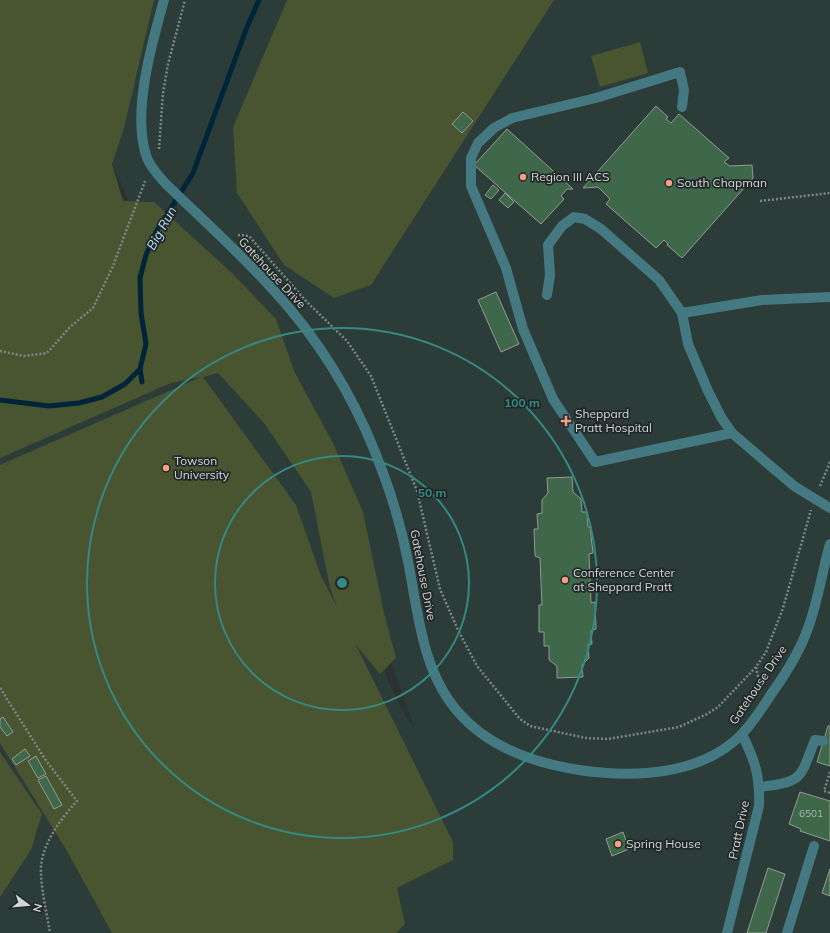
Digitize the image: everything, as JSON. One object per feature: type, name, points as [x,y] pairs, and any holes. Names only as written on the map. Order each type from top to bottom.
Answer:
[{"type":"street","name":"Gatehouse Drive","points":[[164,0],[148,64],[143,103],[142,134],[151,166],[165,183],[262,278],[291,311],[319,348],[345,391],[373,448],[394,504],[402,532],[419,619],[429,660],[446,695],[456,710],[469,723],[494,742],[524,757],[574,769],[617,773],[648,773],[695,762],[723,749],[742,734],[784,676],[801,645],[808,627],[830,544]]},
{"type":"street","points":[[682,107],[684,90],[680,72],[596,98],[512,118],[494,128],[478,143],[471,158],[471,186],[506,268],[523,329],[553,399],[595,462],[732,433]]},
{"type":"street","points":[[547,295],[550,275],[548,245],[562,226],[574,217],[585,219],[601,229],[659,280],[682,313],[688,344],[708,391],[721,417],[732,433],[794,486],[830,508]]},
{"type":"street","points":[[682,313],[762,300],[830,296]]},
{"type":"street","name":"Pratt Drive","points":[[728,933],[757,813],[760,787],[757,768],[742,734]]},
{"type":"street","points":[[760,787],[794,781],[802,773],[815,740],[823,741]]},
{"type":"street","points":[[787,933],[814,846]]},
{"type":"path","points":[[158,155],[161,142],[163,99],[168,64],[185,0]]},
{"type":"path","points":[[0,351],[24,356],[47,353],[70,327],[93,308],[113,266],[151,166]]},
{"type":"path","points":[[760,200],[830,194]]},
{"type":"path","points":[[232,232],[238,235],[249,236],[305,300],[347,341],[371,376],[416,491],[440,589],[458,630],[477,666],[520,719],[530,726],[586,738],[608,738],[679,727],[708,714],[718,707],[751,673],[766,652],[784,608],[811,508]]},
{"type":"path","points":[[820,486],[830,462]]},
{"type":"path","points":[[0,688],[47,762],[77,801],[62,819],[45,852],[41,873],[50,933]]},
{"type":"path","points":[[830,772],[824,791],[830,793]]},
{"type":"shaded area","name":"Sheppard Pratt Hospital","points":[[0,0],[830,0],[830,933],[0,933]],"holes":[[[102,141],[134,213],[134,214],[118,190]],[[371,603],[414,728],[404,713],[387,679],[378,644]]]},
{"type":"green space","name":"Towson University","points":[[0,0],[154,0],[124,128],[112,164],[123,201],[154,202],[232,273],[276,319],[295,373],[333,443],[363,512],[384,613],[396,658],[380,674],[356,645],[453,842],[453,860],[397,888],[405,924],[396,933],[112,933],[67,851],[0,743],[0,465],[201,377],[171,383],[0,458]],"holes":[[[218,373],[264,423],[311,492],[330,588],[337,607],[321,576],[296,505],[203,377]]]},
{"type":"green space","points":[[287,0],[554,0],[371,285],[334,298],[284,265],[237,193],[233,127]]},
{"type":"green space","points":[[640,42],[648,73],[600,87],[591,56]]},
{"type":"green space","points":[[0,752],[42,814],[31,850],[0,897]]},
{"type":"building","name":"South Chapman","points":[[656,106],[668,117],[666,119],[671,123],[679,114],[729,158],[724,162],[730,166],[752,165],[753,178],[682,258],[667,245],[668,244],[664,240],[656,248],[606,204],[610,199],[598,187],[583,188]]},
{"type":"building","points":[[463,112],[473,121],[462,133],[452,124]]},
{"type":"building","name":"Region III ACS","points":[[507,129],[573,189],[567,189],[561,196],[564,199],[541,224],[474,165]]},
{"type":"building","points":[[493,185],[499,190],[491,199],[485,195]]},
{"type":"building","points":[[505,193],[514,202],[508,208],[499,200]]},
{"type":"building","points":[[496,292],[519,344],[501,352],[478,300]]},
{"type":"building","name":"Conference Center at Sheppard Pratt","points":[[572,477],[573,492],[581,499],[582,512],[587,512],[588,527],[590,527],[593,553],[589,554],[591,603],[595,602],[596,629],[591,631],[592,644],[588,645],[589,658],[582,665],[583,677],[557,678],[557,666],[549,660],[549,646],[544,646],[544,632],[539,632],[539,605],[542,605],[540,558],[535,556],[534,529],[538,529],[537,514],[542,513],[542,500],[548,493],[547,478]]},
{"type":"building","points":[[3,717],[13,732],[7,736],[0,727],[0,719]]},
{"type":"building","points":[[828,726],[830,726],[830,766],[817,762]]},
{"type":"building","points":[[25,749],[30,756],[16,765],[12,759]]},
{"type":"building","points":[[36,756],[46,774],[38,778],[28,761]]},
{"type":"building","points":[[46,776],[62,805],[54,809],[38,780]]},
{"type":"building","points":[[800,792],[830,801],[830,841],[800,831],[801,829],[789,824]]},
{"type":"building","name":"Spring House","points":[[623,832],[629,849],[612,856],[606,839]]},
{"type":"building","points":[[768,868],[785,874],[766,933],[747,933]]},
{"type":"building","points":[[830,869],[830,896],[822,893]]},
{"type":"waterway","name":"Big Run","points":[[0,400],[49,406],[79,403],[102,397],[125,384],[140,369],[146,344],[141,313],[140,278],[146,255],[156,232],[193,173],[247,27],[259,0]]},
{"type":"waterway","points":[[140,369],[142,382]]},
{"type":"place","name":"Region III ACS","points":[[523,177]]},
{"type":"place","name":"South Chapman","points":[[669,183]]},
{"type":"place","name":"Sheppard Pratt Hospital","points":[[566,421]]},
{"type":"place","name":"Towson University","points":[[166,468]]},
{"type":"place","name":"Conference Center at Sheppard Pratt","points":[[565,580]]},
{"type":"place","name":"Spring House","points":[[618,844]]}]
